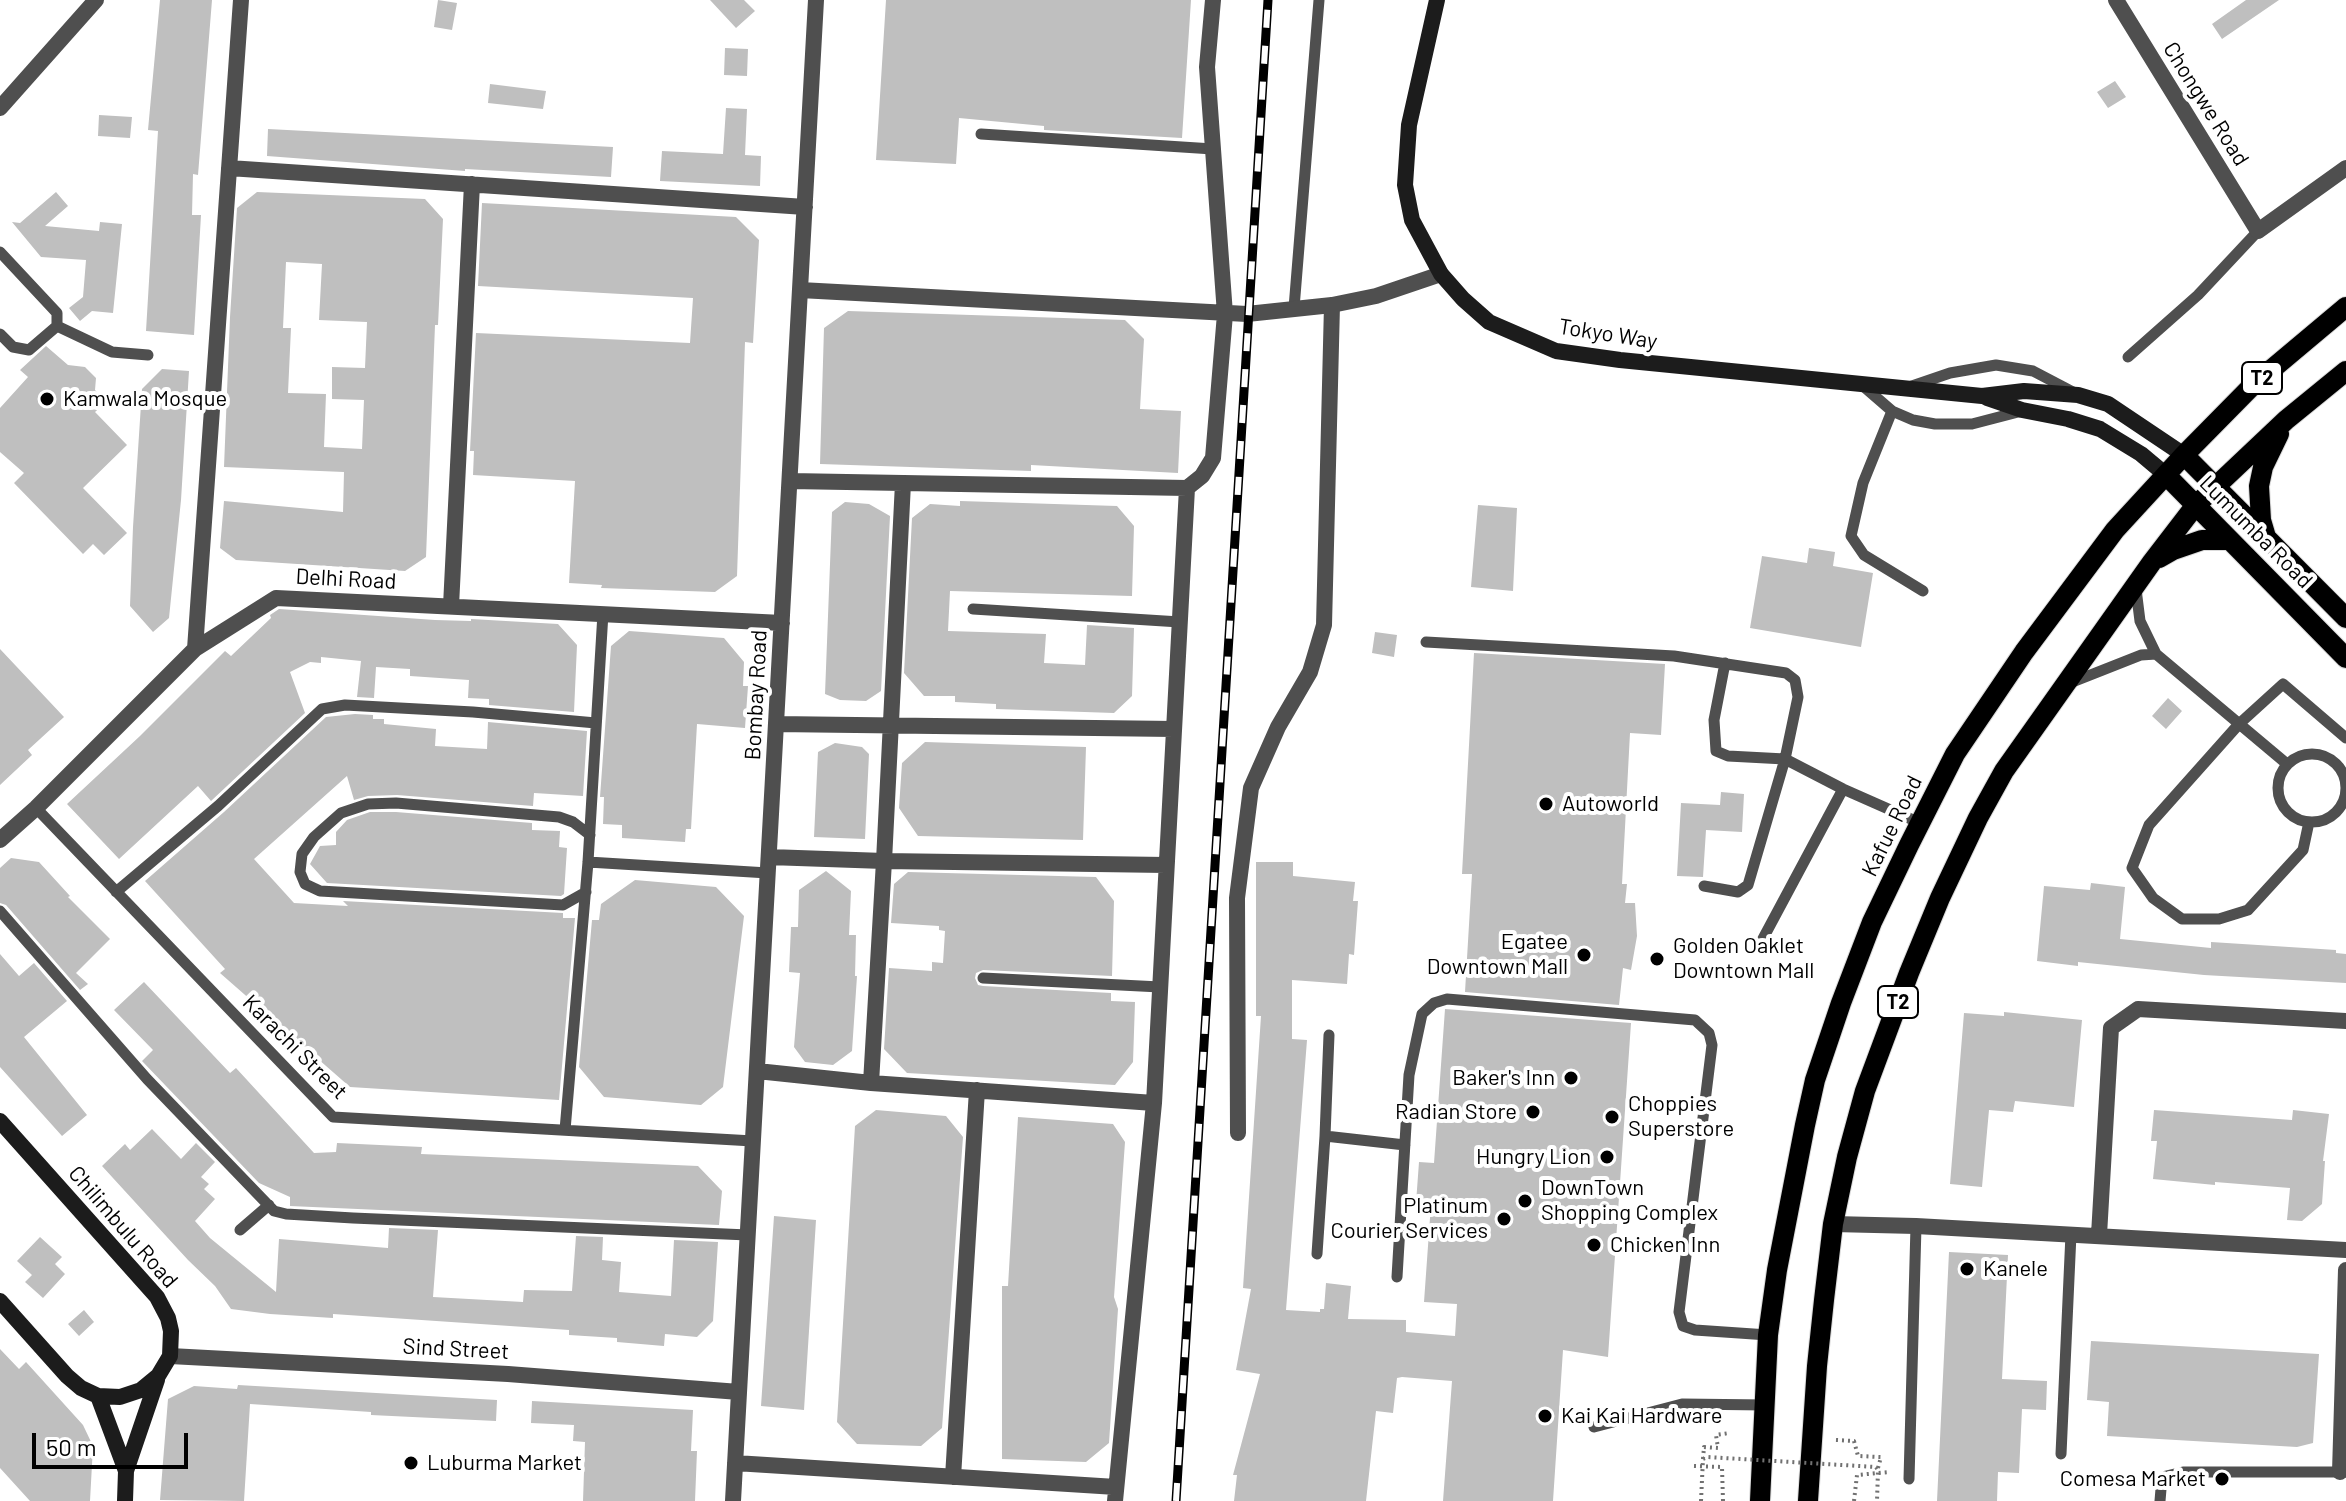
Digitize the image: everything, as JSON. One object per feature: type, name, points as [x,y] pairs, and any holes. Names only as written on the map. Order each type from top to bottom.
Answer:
[{"type":"main road","name":"Tokyo Way","points":[[1437,0],[1409,125],[1405,185],[1412,220],[1441,274],[1489,322],[1556,351],[1620,360],[1982,396],[2024,391],[2078,395],[2108,404],[2184,455]]},
{"type":"main road","name":"Kafue Road","points":[[1760,1501],[1768,1335],[1791,1189],[1815,1080],[1872,922],[1920,823],[1955,754],[2024,652],[2115,530],[2253,385],[2346,307]]},
{"type":"main road","name":"T2","points":[[1808,1501],[1817,1366],[1833,1224],[1847,1157],[1865,1091],[1940,898],[1978,818],[2004,771],[2195,506],[2286,420],[2346,371]]},
{"type":"main road","name":"Tokyo Way","points":[[1982,396],[2022,410],[2100,429],[2141,454],[2166,475]]},
{"type":"main road","points":[[2266,537],[2261,520],[2259,486],[2263,467],[2286,420]]},
{"type":"main road","name":"Lumumba Road","points":[[2184,455],[2346,618]]},
{"type":"main road","name":"Lumumba Road","points":[[2166,475],[2346,658]]},
{"type":"main road","points":[[2152,562],[2173,550],[2202,540],[2229,540]]},
{"type":"main road","name":"Chilimbulu Road","points":[[0,1121],[157,1297],[171,1331],[170,1356]]},
{"type":"main road","points":[[0,1301],[67,1376],[81,1388],[98,1396],[131,1395],[151,1384],[170,1356]]},
{"type":"main road","points":[[125,1501],[126,1471],[158,1376]]},
{"type":"main road","points":[[98,1396],[126,1471]]},
{"type":"street","points":[[0,108],[96,0]]},
{"type":"street","points":[[195,649],[241,0]]},
{"type":"street","name":"Bombay Road","points":[[733,1501],[816,0]]},
{"type":"street","points":[[790,481],[1187,488],[1202,476],[1213,458],[1225,314],[1207,67],[1213,0]]},
{"type":"street","name":"Chongwe Road","points":[[2116,0],[2258,231]]},
{"type":"street","points":[[229,168],[805,207]]},
{"type":"street","points":[[2258,231],[2346,168]]},
{"type":"street","points":[[451,606],[472,184]]},
{"type":"street","points":[[800,290],[1225,314],[1332,305],[1376,296],[1441,274]]},
{"type":"street","points":[[1238,1133],[1237,898],[1251,788],[1278,727],[1310,672],[1324,625],[1332,305]]},
{"type":"street","points":[[871,1083],[903,483]]},
{"type":"street","points":[[735,1463],[953,1477],[1116,1494],[1154,1103],[1187,488]]},
{"type":"street","name":"Delhi Road","points":[[0,840],[195,649],[276,598],[782,623]]},
{"type":"street","points":[[776,724],[1174,729]]},
{"type":"street","points":[[768,865],[884,861],[1166,865]]},
{"type":"street","points":[[2099,1235],[2111,1028],[2138,1009],[2346,1021]]},
{"type":"street","points":[[757,1071],[871,1083],[1154,1103]]},
{"type":"street","points":[[953,1477],[977,1090]]},
{"type":"street","points":[[1833,1224],[2099,1235],[2346,1250]]},
{"type":"street","points":[[2343,1472],[2346,1270]]},
{"type":"street","name":"Sind Street","points":[[170,1356],[508,1374],[739,1392]]},
{"type":"lane","points":[[1294,308],[1319,0]]},
{"type":"lane","points":[[981,134],[1213,149]]},
{"type":"lane","points":[[2128,357],[2198,295],[2258,231]]},
{"type":"lane","points":[[0,252],[57,313],[57,326],[29,350],[13,347],[0,334]]},
{"type":"lane","points":[[57,326],[112,352],[148,355]]},
{"type":"lane","points":[[1905,389],[1950,373],[1996,365],[2033,371],[2078,395]]},
{"type":"lane","points":[[1862,385],[1892,411],[1913,420],[1972,424],[2022,410]]},
{"type":"lane","points":[[1892,411],[1863,483],[1851,536],[1864,555],[1923,591]]},
{"type":"lane","points":[[2136,585],[2140,621],[2156,654],[2287,764]]},
{"type":"lane","points":[[973,609],[1180,622]]},
{"type":"lane","points":[[565,1130],[586,892],[603,613]]},
{"type":"lane","points":[[1426,642],[1674,656],[1786,673],[1795,680],[1798,697],[1785,759],[1748,885],[1738,892],[1704,886]]},
{"type":"lane","points":[[2064,686],[2141,655],[2156,654]]},
{"type":"lane","points":[[1725,663],[1714,720],[1716,751],[1728,756],[1785,759],[1920,823]]},
{"type":"lane","points":[[2309,822],[2303,850],[2248,910],[2219,919],[2182,919],[2153,898],[2132,868],[2149,825],[2239,724],[2283,684],[2346,738]]},
{"type":"lane","points":[[116,892],[218,806],[322,709],[345,705],[596,723]]},
{"type":"lane","points":[[2310,753],[2342,761],[2345,783],[2342,803],[2328,818],[2309,822],[2290,815],[2279,798],[2280,777],[2287,764],[2300,755],[2310,753]]},
{"type":"lane","points":[[1759,946],[1843,789]]},
{"type":"lane","points":[[586,892],[563,905],[320,891],[305,884],[300,872],[302,854],[314,837],[341,813],[368,804],[396,803],[559,817],[573,822],[590,835]]},
{"type":"lane","name":"Karachi Street","points":[[36,808],[333,1117],[753,1141]]},
{"type":"lane","points":[[588,862],[768,865]]},
{"type":"lane","points":[[0,911],[147,1079],[274,1211],[748,1235]]},
{"type":"lane","points":[[983,978],[1160,987]]},
{"type":"lane","points":[[1397,1277],[1409,1075],[1422,1014],[1434,1003],[1447,999],[1695,1020],[1709,1033],[1712,1045],[1679,1312],[1683,1326],[1695,1330],[1768,1335]]},
{"type":"lane","points":[[1317,1254],[1329,1035]]},
{"type":"lane","points":[[1325,1136],[1405,1145]]},
{"type":"lane","points":[[240,1230],[269,1205]]},
{"type":"lane","points":[[1909,1479],[1916,1226]]},
{"type":"lane","points":[[2061,1454],[2071,1234]]},
{"type":"lane","points":[[1594,1427],[1682,1404],[1766,1405]]},
{"type":"lane","points":[[2160,1501],[2162,1477],[2183,1472],[2343,1472]]},
{"type":"path","points":[[1701,1501],[1704,1447],[1718,1448],[1716,1435],[1729,1433]]},
{"type":"path","points":[[1836,1440],[1854,1441],[1858,1456],[1881,1457],[1877,1501]]},
{"type":"path","points":[[1703,1459],[1878,1468]]},
{"type":"path","points":[[1694,1466],[1722,1468],[1723,1501]]},
{"type":"path","points":[[1854,1501],[1856,1476],[1889,1472]]},
{"type":"building","points":[[160,0],[212,0],[198,175],[193,174],[192,215],[201,215],[194,335],[146,331],[158,131],[148,130]]},
{"type":"building","points":[[438,0],[457,3],[452,30],[434,27]]},
{"type":"building","points":[[710,0],[744,0],[755,11],[736,28]]},
{"type":"building","points":[[886,0],[1191,0],[1182,138],[1044,130],[1044,126],[959,118],[956,164],[876,160]]},
{"type":"building","points":[[2246,0],[2279,0],[2222,39],[2212,24]]},
{"type":"building","points":[[725,48],[748,49],[747,76],[724,75]]},
{"type":"building","points":[[2115,81],[2126,97],[2108,108],[2097,92]]},
{"type":"building","points":[[490,84],[546,91],[543,109],[488,103]]},
{"type":"building","points":[[726,108],[747,109],[745,155],[761,156],[760,186],[660,181],[662,151],[723,154]]},
{"type":"building","points":[[99,115],[132,117],[130,138],[98,136]]},
{"type":"building","points":[[268,129],[613,147],[611,177],[465,171],[267,156]]},
{"type":"building","points":[[56,192],[68,206],[45,226],[99,231],[100,222],[122,224],[113,313],[92,311],[80,321],[69,308],[83,297],[86,260],[41,257],[12,222],[20,223]]},
{"type":"building","points":[[257,192],[425,199],[443,219],[438,325],[435,325],[426,557],[405,571],[236,560],[220,548],[224,501],[343,512],[344,472],[224,467],[237,208]],"holes":[[[286,262],[322,264],[319,320],[367,322],[365,368],[332,367],[332,399],[364,400],[362,449],[324,447],[326,394],[288,393],[291,328],[283,328]]]},
{"type":"building","points":[[482,203],[736,217],[759,240],[753,343],[745,342],[737,576],[715,592],[601,588],[602,585],[569,583],[575,481],[473,475],[474,451],[470,451],[476,333],[690,343],[693,298],[478,286]]},
{"type":"building","points":[[848,311],[1125,320],[1144,339],[1140,409],[1181,411],[1178,473],[1031,465],[1031,471],[820,464],[824,328]]},
{"type":"building","points":[[46,346],[68,365],[85,367],[96,378],[95,390],[106,402],[95,412],[127,445],[83,488],[127,533],[104,555],[93,544],[83,554],[14,483],[24,473],[0,452],[0,408],[28,377],[20,370]]},
{"type":"building","points":[[162,369],[189,371],[181,500],[169,618],[153,632],[130,606],[142,389]]},
{"type":"building","points":[[960,501],[1117,506],[1134,526],[1132,596],[950,591],[948,631],[1046,634],[1044,663],[1085,665],[1087,625],[1134,628],[1132,696],[1114,713],[996,709],[996,704],[955,702],[955,696],[924,696],[904,673],[912,518],[930,504],[960,506]]},
{"type":"building","points":[[845,502],[869,504],[890,516],[881,691],[866,701],[840,700],[825,694],[832,512]]},
{"type":"building","points":[[1478,505],[1517,508],[1513,591],[1471,587]]},
{"type":"building","points":[[1809,548],[1835,552],[1833,566],[1873,573],[1861,647],[1750,628],[1762,556],[1807,563]]},
{"type":"building","points":[[279,609],[435,620],[558,624],[577,645],[574,712],[489,705],[489,699],[468,698],[469,680],[410,676],[410,669],[376,667],[374,698],[357,697],[361,661],[321,657],[321,663],[310,662],[290,672],[305,713],[211,801],[198,786],[119,859],[67,804],[225,651],[231,656]]},
{"type":"building","points":[[629,631],[724,638],[744,662],[743,686],[748,686],[745,728],[697,724],[691,829],[686,829],[685,842],[622,838],[622,825],[603,824],[604,797],[600,797],[611,646]]},
{"type":"building","points":[[1375,632],[1397,635],[1394,657],[1372,653]]},
{"type":"building","points":[[0,649],[64,717],[28,750],[32,755],[0,785]]},
{"type":"building","name":"Autoworld","points":[[1474,653],[1665,664],[1661,735],[1630,733],[1622,884],[1627,884],[1625,903],[1635,903],[1637,936],[1631,970],[1623,968],[1619,1005],[1465,992],[1472,874],[1462,874]]},
{"type":"building","points":[[2168,698],[2182,711],[2166,729],[2152,716]]},
{"type":"building","points":[[373,715],[373,719],[384,719],[384,724],[436,729],[435,746],[487,749],[488,722],[587,731],[583,796],[534,793],[533,806],[397,795],[354,800],[347,776],[254,859],[294,903],[348,906],[343,901],[563,913],[563,918],[575,918],[559,1100],[350,1087],[220,973],[225,969],[145,881],[326,717]]},
{"type":"building","points":[[925,742],[1086,747],[1083,840],[918,836],[899,808],[902,763]]},
{"type":"building","points":[[835,743],[862,747],[869,754],[865,839],[814,837],[818,752]]},
{"type":"building","points":[[1721,792],[1744,794],[1742,832],[1706,830],[1703,877],[1677,876],[1681,803],[1720,805]]},
{"type":"building","points":[[370,812],[532,823],[532,830],[560,831],[559,847],[567,848],[564,894],[327,883],[310,864],[320,846],[336,845],[336,832],[347,820]]},
{"type":"building","points":[[11,858],[39,862],[68,897],[110,939],[76,973],[88,984],[80,990],[6,905],[0,903],[0,868]]},
{"type":"building","points":[[1256,862],[1293,862],[1293,876],[1355,882],[1353,901],[1358,901],[1354,955],[1349,954],[1347,984],[1292,980],[1292,1039],[1307,1040],[1286,1310],[1320,1312],[1324,1309],[1326,1283],[1351,1286],[1348,1319],[1406,1320],[1406,1332],[1455,1336],[1457,1304],[1424,1302],[1431,1204],[1416,1203],[1419,1162],[1434,1163],[1445,1009],[1631,1023],[1608,1357],[1563,1350],[1553,1501],[1443,1501],[1452,1381],[1402,1377],[1397,1378],[1393,1413],[1376,1411],[1366,1501],[1234,1501],[1237,1475],[1233,1475],[1260,1374],[1236,1370],[1251,1289],[1243,1288],[1261,1016],[1256,1016]]},
{"type":"building","points":[[826,871],[851,891],[849,935],[856,935],[857,976],[852,1051],[833,1065],[805,1062],[794,1047],[800,973],[789,972],[791,927],[798,927],[799,890]]},
{"type":"building","points":[[908,872],[1096,877],[1114,901],[1112,976],[983,970],[976,973],[975,978],[978,985],[983,986],[1111,993],[1111,1001],[1135,1002],[1133,1062],[1115,1085],[907,1073],[884,1049],[889,968],[932,971],[932,962],[943,963],[945,931],[939,930],[939,926],[891,923],[894,884]]},
{"type":"building","points":[[635,880],[716,887],[744,916],[723,1087],[701,1105],[604,1097],[579,1067],[592,920],[599,920],[601,904]]},
{"type":"building","points":[[2091,883],[2125,887],[2120,939],[2211,948],[2211,942],[2336,950],[2336,953],[2346,954],[2346,983],[2037,961],[2044,886],[2090,890]]},
{"type":"building","points":[[0,954],[19,976],[34,963],[67,1001],[24,1037],[87,1115],[62,1136],[0,1067]]},
{"type":"building","points":[[144,982],[230,1073],[236,1068],[314,1153],[336,1152],[337,1143],[422,1147],[421,1154],[698,1166],[722,1191],[719,1225],[290,1206],[290,1197],[259,1183],[142,1061],[153,1050],[114,1010]]},
{"type":"building","points":[[2004,1012],[2082,1020],[2074,1107],[2015,1101],[2013,1112],[1989,1110],[1982,1187],[1950,1184],[1964,1013],[2004,1016]]},
{"type":"building","points":[[876,1110],[946,1116],[963,1137],[942,1428],[921,1446],[857,1444],[837,1422],[855,1126]]},
{"type":"building","points":[[2154,1110],[2292,1120],[2293,1110],[2329,1114],[2322,1204],[2302,1221],[2287,1220],[2290,1188],[2153,1179],[2157,1141],[2151,1141]]},
{"type":"building","points":[[1018,1117],[1113,1124],[1125,1142],[1114,1297],[1118,1309],[1109,1443],[1086,1462],[1002,1459],[1002,1286],[1008,1286]]},
{"type":"building","points":[[152,1129],[181,1159],[196,1143],[215,1162],[201,1177],[209,1184],[204,1189],[215,1199],[195,1221],[210,1238],[276,1292],[279,1239],[388,1248],[389,1228],[438,1230],[433,1297],[523,1302],[524,1290],[572,1291],[576,1236],[603,1237],[602,1260],[621,1262],[619,1292],[671,1296],[674,1240],[718,1242],[713,1321],[697,1337],[665,1334],[664,1346],[617,1342],[617,1338],[569,1335],[569,1330],[333,1314],[333,1318],[231,1309],[215,1286],[102,1166],[125,1144],[130,1150]]},
{"type":"building","points":[[774,1216],[816,1220],[804,1410],[761,1406]]},
{"type":"building","points":[[40,1237],[62,1257],[55,1264],[65,1274],[43,1298],[25,1282],[32,1275],[17,1261]]},
{"type":"building","points":[[1949,1252],[2008,1255],[2002,1379],[2047,1381],[2046,1410],[2022,1409],[2019,1473],[1998,1472],[1997,1501],[1937,1501]]},
{"type":"building","points":[[84,1310],[94,1322],[79,1336],[68,1324]]},
{"type":"building","points":[[2091,1341],[2319,1354],[2313,1443],[2297,1447],[2107,1436],[2109,1402],[2087,1400]]},
{"type":"building","points":[[0,1349],[19,1369],[26,1362],[83,1425],[93,1446],[90,1501],[30,1501],[0,1468]]},
{"type":"building","points":[[238,1385],[497,1400],[496,1421],[371,1415],[371,1412],[250,1404],[244,1501],[160,1500],[168,1399],[194,1386],[237,1389]]},
{"type":"building","points":[[532,1401],[693,1410],[691,1451],[697,1451],[695,1501],[583,1501],[585,1442],[573,1441],[574,1425],[531,1423]]},
{"type":"railway","points":[[1176,1501],[1268,0]]},
{"type":"place","name":"Kamwala Mosque","points":[[47,399]]},
{"type":"place","name":"Autoworld","points":[[1546,804]]},
{"type":"place","name":"Egatee Downtown Mall","points":[[1584,955]]},
{"type":"place","name":"Golden Oaklet Downtown Mall","points":[[1657,959]]},
{"type":"place","name":"Baker's Inn","points":[[1571,1078]]},
{"type":"place","name":"Radian Store","points":[[1533,1112]]},
{"type":"place","name":"Choppies Superstore","points":[[1612,1117]]},
{"type":"place","name":"Hungry Lion","points":[[1607,1157]]},
{"type":"place","name":"DownTown Shopping Complex","points":[[1525,1201]]},
{"type":"place","name":"Platinum Courier Services","points":[[1504,1219]]},
{"type":"place","name":"Chicken Inn","points":[[1594,1245]]},
{"type":"place","name":"Kanele","points":[[1967,1269]]},
{"type":"place","name":"Kai Kai Hardware","points":[[1545,1416]]},
{"type":"place","name":"Luburma Market","points":[[411,1463]]},
{"type":"place","name":"Comesa Market","points":[[2222,1479]]}]
